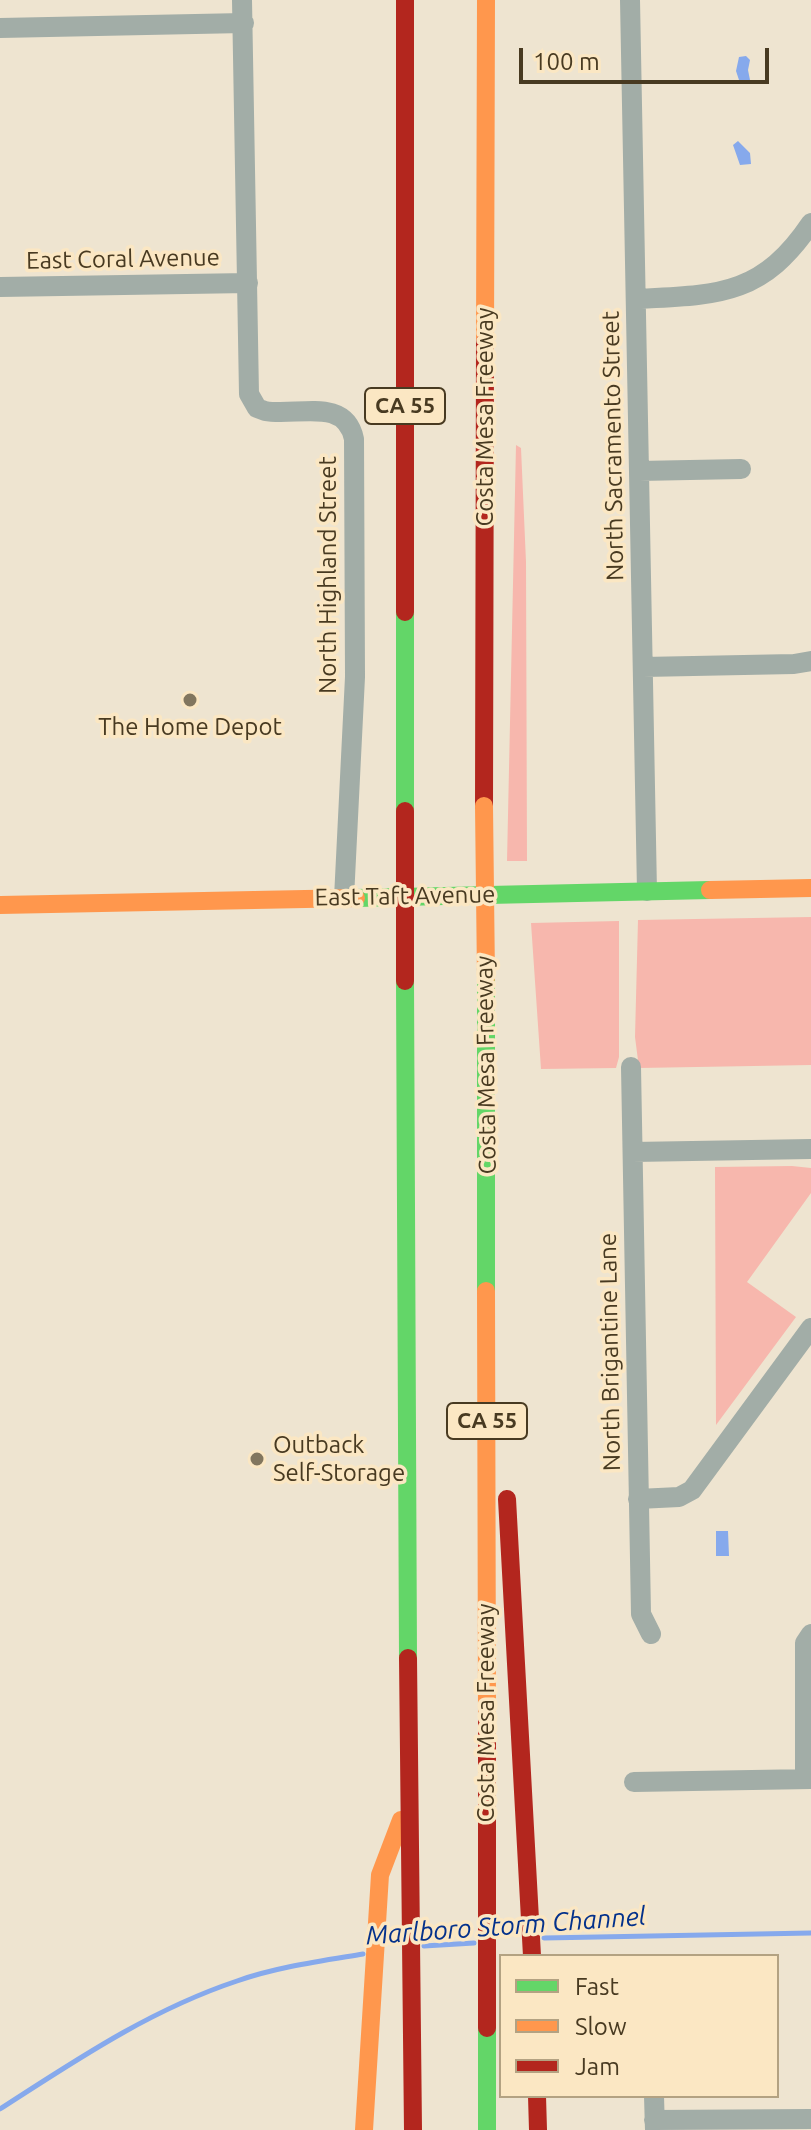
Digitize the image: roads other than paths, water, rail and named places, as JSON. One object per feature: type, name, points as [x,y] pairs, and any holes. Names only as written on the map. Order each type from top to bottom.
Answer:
[{"type":"main road","name":"CA 55","points":[[405,0],[405,981],[413,2130]]},
{"type":"main road","name":"Costa Mesa Freeway","points":[[486,0],[487,2130]]},
{"type":"main road","name":"East Taft Avenue","points":[[0,905],[811,888]]},
{"type":"main road","points":[[487,1278],[512,1546],[532,1954]]},
{"type":"main road","points":[[364,2130],[380,1875],[409,1800]]},
{"type":"main road","points":[[537,2098],[538,2130]]},
{"type":"street","name":"North Highland Street","points":[[242,0],[249,394],[257,408],[273,413],[321,411],[338,415],[349,424],[354,439],[355,677],[344,898]]},
{"type":"street","name":"North Sacramento Street","points":[[630,0],[647,891]]},
{"type":"street","points":[[0,28],[244,23]]},
{"type":"street","points":[[637,299],[704,295],[736,288],[775,266],[795,246],[811,223]]},
{"type":"street","name":"East Coral Avenue","points":[[0,287],[248,283]]},
{"type":"street","points":[[639,471],[741,469]]},
{"type":"street","points":[[643,667],[811,661]]},
{"type":"street","name":"North Brigantine Lane","points":[[631,1067],[641,1614],[651,1634]]},
{"type":"street","points":[[633,1152],[811,1149]]},
{"type":"street","points":[[638,1499],[679,1497],[692,1490],[811,1328]]},
{"type":"street","points":[[634,1782],[808,1779],[805,1643],[811,1634]]},
{"type":"street","points":[[654,2098],[654,2125],[811,2119]]},
{"type":"water","points":[[746,56],[750,60],[750,80],[747,84],[740,83],[736,71],[739,57]]},
{"type":"water","points":[[738,141],[750,153],[751,164],[740,165],[733,145]]},
{"type":"water","points":[[716,1531],[728,1531],[729,1556],[716,1556]]},
{"type":"waterway","name":"Marlboro Storm Channel","points":[[544,1938],[811,1933]]},
{"type":"waterway","name":"Marlboro Storm Channel","points":[[424,1946],[474,1943]]},
{"type":"waterway","name":"Marlboro Storm Channel","points":[[0,2109],[114,2038],[174,2006],[268,1972],[363,1954]]},
{"type":"place","name":"The Home Depot","points":[[190,700]]},
{"type":"place","name":"Outback Self-Storage","points":[[257,1459]]}]
